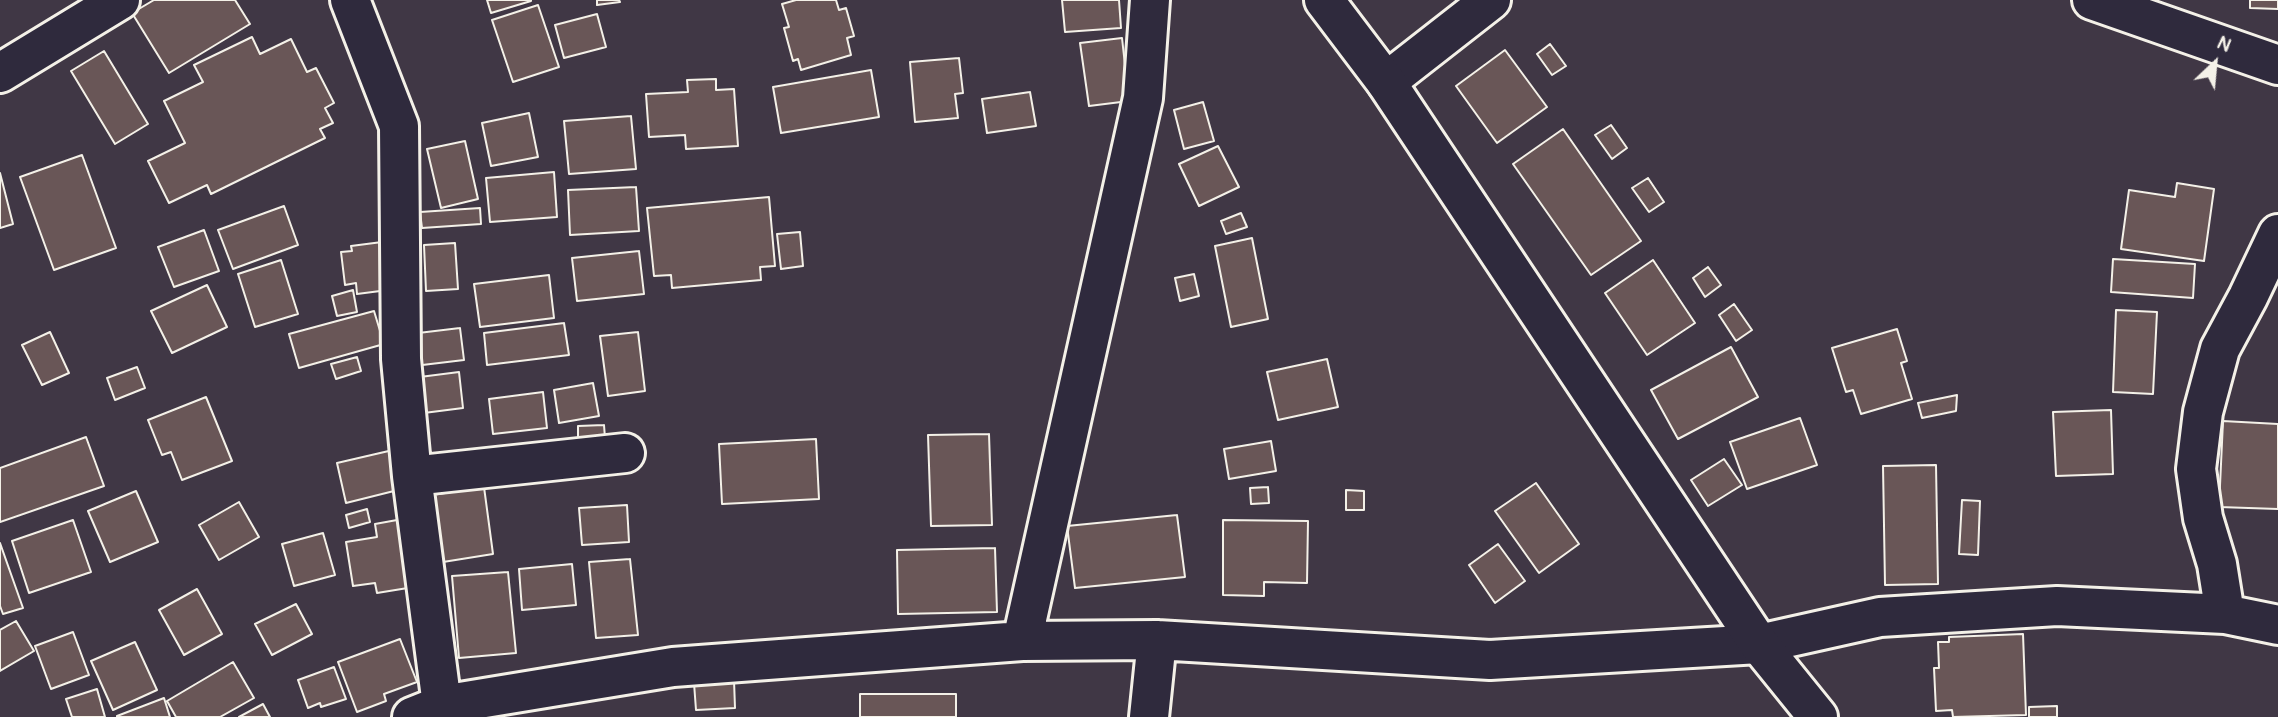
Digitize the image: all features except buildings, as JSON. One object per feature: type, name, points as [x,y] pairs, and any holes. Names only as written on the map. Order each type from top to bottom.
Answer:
[{"type":"street","points":[[0,73],[120,0]]},
{"type":"street","points":[[350,0],[399,126],[401,359],[412,475],[427,711],[673,667],[1022,641],[1157,640],[1490,660],[1759,644],[1880,617],[2057,606],[2225,614],[2278,625]]},
{"type":"street","points":[[1022,641],[1143,98],[1150,0]]},
{"type":"street","points":[[1324,0],[1386,82],[1759,644],[1818,717]]},
{"type":"street","points":[[1386,82],[1491,0]]},
{"type":"street","points":[[2092,0],[2278,65]]},
{"type":"street","points":[[2225,614],[2217,564],[2203,518],[2196,469],[2203,412],[2220,349],[2278,233]]},
{"type":"street","points":[[412,475],[625,453]]},
{"type":"street","points":[[1149,717],[1157,640]]}]
